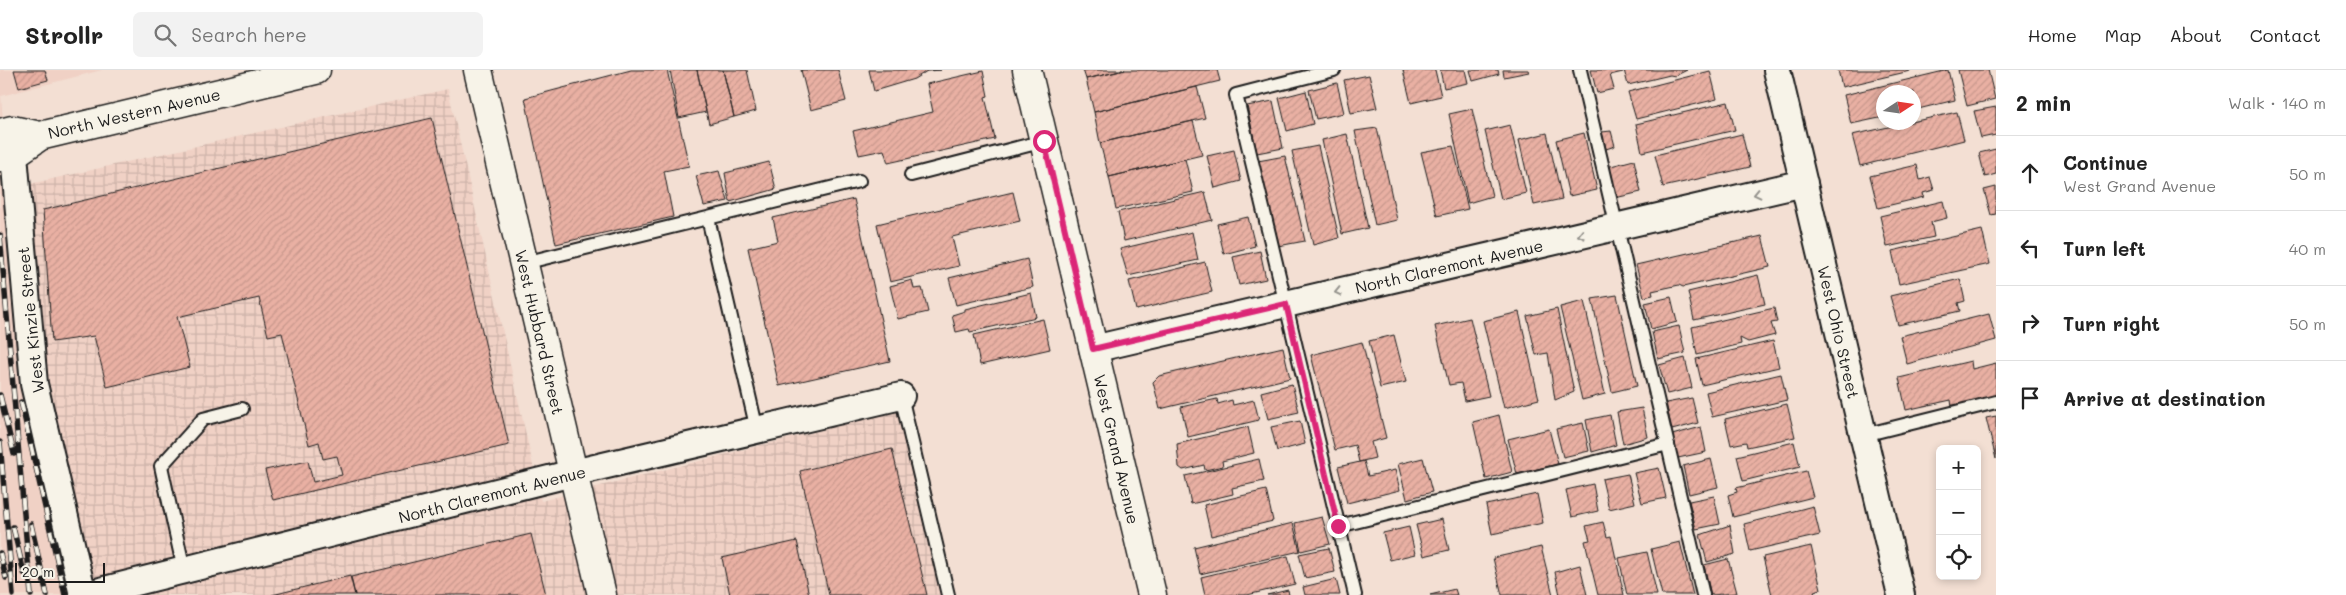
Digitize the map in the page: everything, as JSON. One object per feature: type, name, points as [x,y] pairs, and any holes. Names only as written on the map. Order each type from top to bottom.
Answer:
[{"type":"main road","name":"North Western Avenue","points":[[7,143],[316,70]]},
{"type":"main road","name":"West Hubbard Street","points":[[478,70],[602,595]]},
{"type":"main road","name":"West Grand Avenue","points":[[1027,70],[1152,595]]},
{"type":"street","name":"West Ohio Street","points":[[1777,70],[1901,595]]},
{"type":"street","name":"West Kinzie Street","points":[[7,143],[34,384],[83,595]]},
{"type":"street","name":"North Claremont Avenue","points":[[1093,349],[1804,183]]},
{"type":"street","name":"North Claremont Avenue","points":[[83,595],[573,473],[901,396]]},
{"type":"lane","points":[[1334,70],[1236,95],[1355,595]]},
{"type":"lane","points":[[1580,70],[1703,595]]},
{"type":"lane","points":[[912,175],[1044,141]]},
{"type":"lane","points":[[524,263],[859,181]]},
{"type":"lane","points":[[708,218],[758,430]]},
{"type":"lane","points":[[901,396],[948,595]]},
{"type":"lane","points":[[1864,434],[1996,402]]},
{"type":"lane","points":[[184,570],[161,466],[203,419],[242,409]]},
{"type":"lane","points":[[1338,526],[1668,444]]},
{"type":"shaded area","points":[[0,70],[102,70],[1,96],[24,383],[74,595],[0,595]]},
{"type":"shaded area","points":[[448,89],[541,501],[901,410],[945,595],[74,595],[8,189]]},
{"type":"building","points":[[14,70],[45,70],[48,80],[19,88]]},
{"type":"building","points":[[631,70],[667,70],[689,166],[664,171],[673,217],[556,244],[525,98]]},
{"type":"building","points":[[670,70],[697,70],[706,112],[679,118]]},
{"type":"building","points":[[697,70],[723,70],[734,117],[709,124]]},
{"type":"building","points":[[723,70],[747,70],[756,111],[734,117]]},
{"type":"building","points":[[801,70],[838,70],[846,101],[811,110]]},
{"type":"building","points":[[869,70],[941,70],[927,71],[914,79],[874,91]]},
{"type":"building","points":[[1083,70],[1125,70],[1086,79]]},
{"type":"building","points":[[1125,70],[1217,70],[1220,81],[1094,112],[1086,79]]},
{"type":"building","points":[[1403,70],[1435,70],[1441,96],[1411,103]]},
{"type":"building","points":[[1440,70],[1465,70],[1468,83],[1444,88]]},
{"type":"building","points":[[1470,70],[1498,70],[1499,74],[1473,81]]},
{"type":"building","points":[[1503,70],[1528,70],[1529,72],[1504,77]]},
{"type":"building","points":[[1591,70],[1622,70],[1623,72],[1610,75],[1614,89],[1597,93]]},
{"type":"building","points":[[1624,70],[1687,70],[1675,76],[1670,75],[1628,85]]},
{"type":"building","points":[[1838,70],[1910,70],[1910,71],[1842,87]]},
{"type":"building","points":[[1948,70],[1955,100],[1921,108],[1921,85],[1886,85]]},
{"type":"building","points":[[1958,70],[1988,70],[1995,99],[1967,106]]},
{"type":"building","points":[[983,71],[988,96],[985,97],[995,139],[888,163],[884,150],[859,155],[853,131],[933,112],[927,84]]},
{"type":"building","points":[[1710,71],[1717,99],[1636,119],[1628,92]]},
{"type":"building","points":[[1369,75],[1377,108],[1351,113],[1344,80]]},
{"type":"building","points":[[1337,83],[1344,113],[1316,119],[1309,90]]},
{"type":"building","points":[[1197,87],[1205,118],[1100,143],[1094,112]]},
{"type":"building","points":[[1876,87],[1876,119],[1851,124],[1844,95]]},
{"type":"building","points":[[1306,91],[1313,124],[1287,131],[1279,98]]},
{"type":"building","points":[[1273,101],[1283,148],[1257,153],[1247,106]]},
{"type":"building","points":[[1728,102],[1735,130],[1642,152],[1636,124]]},
{"type":"building","points":[[1996,107],[1996,135],[1981,138],[1974,111]]},
{"type":"building","points":[[1472,109],[1492,196],[1468,203],[1449,114]]},
{"type":"building","points":[[1957,112],[1964,140],[1860,166],[1852,135],[1876,130],[1921,130],[1921,120]]},
{"type":"building","points":[[432,118],[509,445],[273,500],[265,470],[308,461],[313,482],[342,475],[337,456],[323,459],[319,442],[309,445],[282,333],[268,336],[259,298],[177,317],[190,367],[107,387],[94,336],[52,342],[43,210]]},
{"type":"building","points":[[1193,121],[1202,155],[1109,177],[1100,143]]},
{"type":"building","points":[[1510,125],[1526,193],[1501,199],[1485,131]]},
{"type":"building","points":[[1377,128],[1397,220],[1375,225],[1355,131]]},
{"type":"building","points":[[1611,131],[1615,146],[1606,149],[1602,132]]},
{"type":"building","points":[[1547,133],[1562,199],[1534,205],[1519,140]]},
{"type":"building","points":[[1584,133],[1597,190],[1569,196],[1556,140]]},
{"type":"building","points":[[1347,134],[1368,228],[1342,234],[1322,140]]},
{"type":"building","points":[[1742,134],[1750,167],[1663,187],[1655,155]]},
{"type":"building","points":[[1318,146],[1339,238],[1313,245],[1292,151]]},
{"type":"building","points":[[1453,146],[1468,209],[1437,216],[1421,152]]},
{"type":"building","points":[[1996,149],[1996,174],[1985,177],[1979,153]]},
{"type":"building","points":[[1234,150],[1241,181],[1215,188],[1207,156]]},
{"type":"building","points":[[1285,156],[1305,241],[1278,246],[1258,161]]},
{"type":"building","points":[[1185,159],[1193,192],[1116,209],[1109,177]]},
{"type":"building","points":[[1634,160],[1641,192],[1615,198],[1607,167]]},
{"type":"building","points":[[769,162],[776,189],[730,202],[725,173]]},
{"type":"building","points":[[1917,165],[1920,180],[1930,177],[1934,190],[1923,193],[1924,197],[1878,208],[1870,176]]},
{"type":"building","points":[[719,171],[728,201],[704,206],[696,176]]},
{"type":"building","points":[[1996,187],[1996,214],[1991,215],[1984,190]]},
{"type":"building","points":[[1013,192],[1020,221],[952,237],[959,266],[890,282],[877,224]]},
{"type":"building","points":[[1205,192],[1212,220],[1124,241],[1118,212]]},
{"type":"building","points":[[854,199],[890,361],[779,386],[748,248],[778,241],[773,218]]},
{"type":"building","points":[[1943,201],[1947,218],[1931,222],[1934,237],[1887,247],[1880,216]]},
{"type":"building","points":[[1248,217],[1255,246],[1224,254],[1217,224]]},
{"type":"building","points":[[1982,230],[1990,264],[1899,284],[1892,251]]},
{"type":"building","points":[[1192,232],[1198,260],[1128,276],[1120,249]]},
{"type":"building","points":[[1762,236],[1770,267],[1683,287],[1679,285],[1652,291],[1653,295],[1644,297],[1636,265]]},
{"type":"building","points":[[1260,251],[1266,279],[1239,285],[1233,257]]},
{"type":"building","points":[[1027,259],[1033,287],[956,305],[949,278]]},
{"type":"building","points":[[1205,262],[1212,292],[1136,310],[1129,281]]},
{"type":"building","points":[[1758,275],[1765,304],[1694,320],[1688,292]]},
{"type":"building","points":[[1960,279],[1965,301],[1958,303],[1960,311],[1898,325],[1890,296]]},
{"type":"building","points":[[912,280],[914,289],[922,288],[928,312],[898,319],[890,286]]},
{"type":"building","points":[[1031,293],[1036,317],[970,332],[969,329],[956,332],[952,315],[965,311],[965,309]]},
{"type":"building","points":[[1617,295],[1637,386],[1612,392],[1592,299]]},
{"type":"building","points":[[1671,297],[1677,322],[1651,329],[1645,303]]},
{"type":"building","points":[[1584,301],[1605,394],[1582,400],[1560,307]]},
{"type":"building","points":[[1774,308],[1777,322],[1771,323],[1775,335],[1748,342],[1740,338],[1741,344],[1697,355],[1692,327]]},
{"type":"building","points":[[1557,309],[1574,392],[1555,400],[1548,353],[1536,355],[1527,316]]},
{"type":"building","points":[[1519,312],[1539,399],[1504,408],[1483,321]]},
{"type":"building","points":[[1989,314],[1996,340],[1907,364],[1900,336]]},
{"type":"building","points":[[1470,318],[1489,396],[1465,401],[1461,383],[1449,385],[1435,326]]},
{"type":"building","points":[[1043,319],[1050,349],[980,365],[974,335]]},
{"type":"building","points":[[1679,326],[1685,353],[1658,359],[1652,332]]},
{"type":"building","points":[[1394,335],[1406,382],[1380,388],[1369,341]]},
{"type":"building","points":[[1773,341],[1779,367],[1702,385],[1696,359]]},
{"type":"building","points":[[1362,342],[1386,438],[1371,442],[1375,458],[1359,462],[1355,445],[1335,450],[1311,355]]},
{"type":"building","points":[[1283,347],[1290,378],[1160,409],[1153,382],[1159,376]]},
{"type":"building","points":[[1685,358],[1692,388],[1667,394],[1659,365]]},
{"type":"building","points":[[1971,361],[1972,369],[1996,363],[1996,397],[1952,407],[1951,400],[1906,410],[1899,378]]},
{"type":"building","points":[[1781,374],[1787,400],[1712,417],[1706,392]]},
{"type":"building","points":[[1292,384],[1299,412],[1268,419],[1261,392]]},
{"type":"building","points":[[1692,398],[1698,423],[1672,430],[1666,403]]},
{"type":"building","points":[[1217,399],[1218,404],[1232,400],[1233,405],[1254,400],[1259,420],[1188,437],[1181,407]]},
{"type":"building","points":[[1787,404],[1795,437],[1747,447],[1746,442],[1731,445],[1725,419]]},
{"type":"building","points":[[1642,408],[1648,437],[1623,444],[1617,412]]},
{"type":"building","points":[[1499,415],[1512,472],[1486,479],[1473,422]]},
{"type":"building","points":[[1610,415],[1616,445],[1592,452],[1586,420]]},
{"type":"building","points":[[1996,416],[1996,459],[1986,418]]},
{"type":"building","points":[[1300,421],[1305,444],[1277,451],[1271,427]]},
{"type":"building","points":[[1583,423],[1589,451],[1563,457],[1556,429]]},
{"type":"building","points":[[1248,427],[1254,453],[1222,461],[1223,466],[1205,470],[1204,465],[1183,470],[1179,467],[1177,444]]},
{"type":"building","points":[[1701,427],[1706,452],[1678,458],[1672,435]]},
{"type":"building","points":[[1549,429],[1558,464],[1517,474],[1508,439]]},
{"type":"building","points":[[1794,442],[1800,467],[1743,481],[1737,456]]},
{"type":"building","points":[[892,449],[927,595],[829,595],[800,471]]},
{"type":"building","points":[[1423,458],[1432,492],[1407,499],[1398,464]]},
{"type":"building","points":[[1259,459],[1264,481],[1232,488],[1233,494],[1191,504],[1185,476]]},
{"type":"building","points":[[1711,459],[1718,487],[1689,494],[1683,466]]},
{"type":"building","points":[[1364,461],[1368,476],[1395,470],[1400,490],[1347,503],[1338,467]]},
{"type":"building","points":[[1659,468],[1666,498],[1642,503],[1634,473]]},
{"type":"building","points":[[1806,471],[1813,497],[1733,517],[1728,495],[1737,492],[1736,488]]},
{"type":"building","points":[[1628,474],[1635,503],[1609,509],[1602,479]]},
{"type":"building","points":[[1593,484],[1598,511],[1572,517],[1566,490]]},
{"type":"building","points":[[1266,490],[1273,521],[1211,536],[1204,505]]},
{"type":"building","points":[[1537,494],[1543,523],[1492,534],[1486,505]]},
{"type":"building","points":[[1714,496],[1720,524],[1696,529],[1689,501]]},
{"type":"building","points":[[1813,506],[1820,535],[1750,551],[1744,524]]},
{"type":"building","points":[[1322,517],[1330,544],[1301,551],[1295,523]]},
{"type":"building","points":[[1442,519],[1449,550],[1424,556],[1416,525]]},
{"type":"building","points":[[1603,522],[1607,537],[1611,536],[1624,595],[1598,595],[1585,541],[1590,540],[1586,526]]},
{"type":"building","points":[[1293,523],[1300,551],[1200,574],[1194,547]]},
{"type":"building","points":[[1730,525],[1735,554],[1707,562],[1700,535]]},
{"type":"building","points":[[1409,527],[1415,554],[1390,560],[1383,533]]},
{"type":"building","points":[[531,534],[546,595],[355,595],[351,577]]},
{"type":"building","points":[[797,541],[809,595],[730,595],[722,558]]},
{"type":"building","points":[[1680,542],[1693,595],[1662,595],[1651,549]]},
{"type":"building","points":[[1811,546],[1821,589],[1814,591],[1815,595],[1772,595],[1763,557]]},
{"type":"building","points":[[1541,547],[1553,595],[1502,595],[1493,558]]},
{"type":"building","points":[[1329,548],[1335,572],[1305,578],[1299,554]]},
{"type":"building","points":[[1647,552],[1657,595],[1627,595],[1619,558]]},
{"type":"building","points":[[1288,556],[1295,584],[1247,595],[1205,595],[1201,577]]},
{"type":"building","points":[[1728,559],[1737,593],[1711,595],[1704,565]]},
{"type":"building","points":[[1580,565],[1587,595],[1560,595],[1555,572]]},
{"type":"building","points":[[350,576],[355,595],[272,595]]},
{"type":"building","points":[[1336,579],[1340,595],[1305,595],[1303,587]]},
{"type":"building","points":[[1455,589],[1457,595],[1430,595]]},
{"type":"building","points":[[1288,590],[1289,595],[1267,595]]},
{"type":"railway","points":[[0,235],[31,595]]},
{"type":"railway","points":[[0,395],[14,454]]},
{"type":"railway","points":[[21,402],[65,595]]},
{"type":"railway","points":[[0,442],[13,595]]},
{"type":"railway","points":[[31,524],[47,595]]},
{"type":"railway","points":[[13,527],[24,573]]},
{"type":"railway","points":[[0,553],[6,578]]},
{"type":"route","points":[[1044,141],[1093,349],[1286,304],[1338,526]]}]
